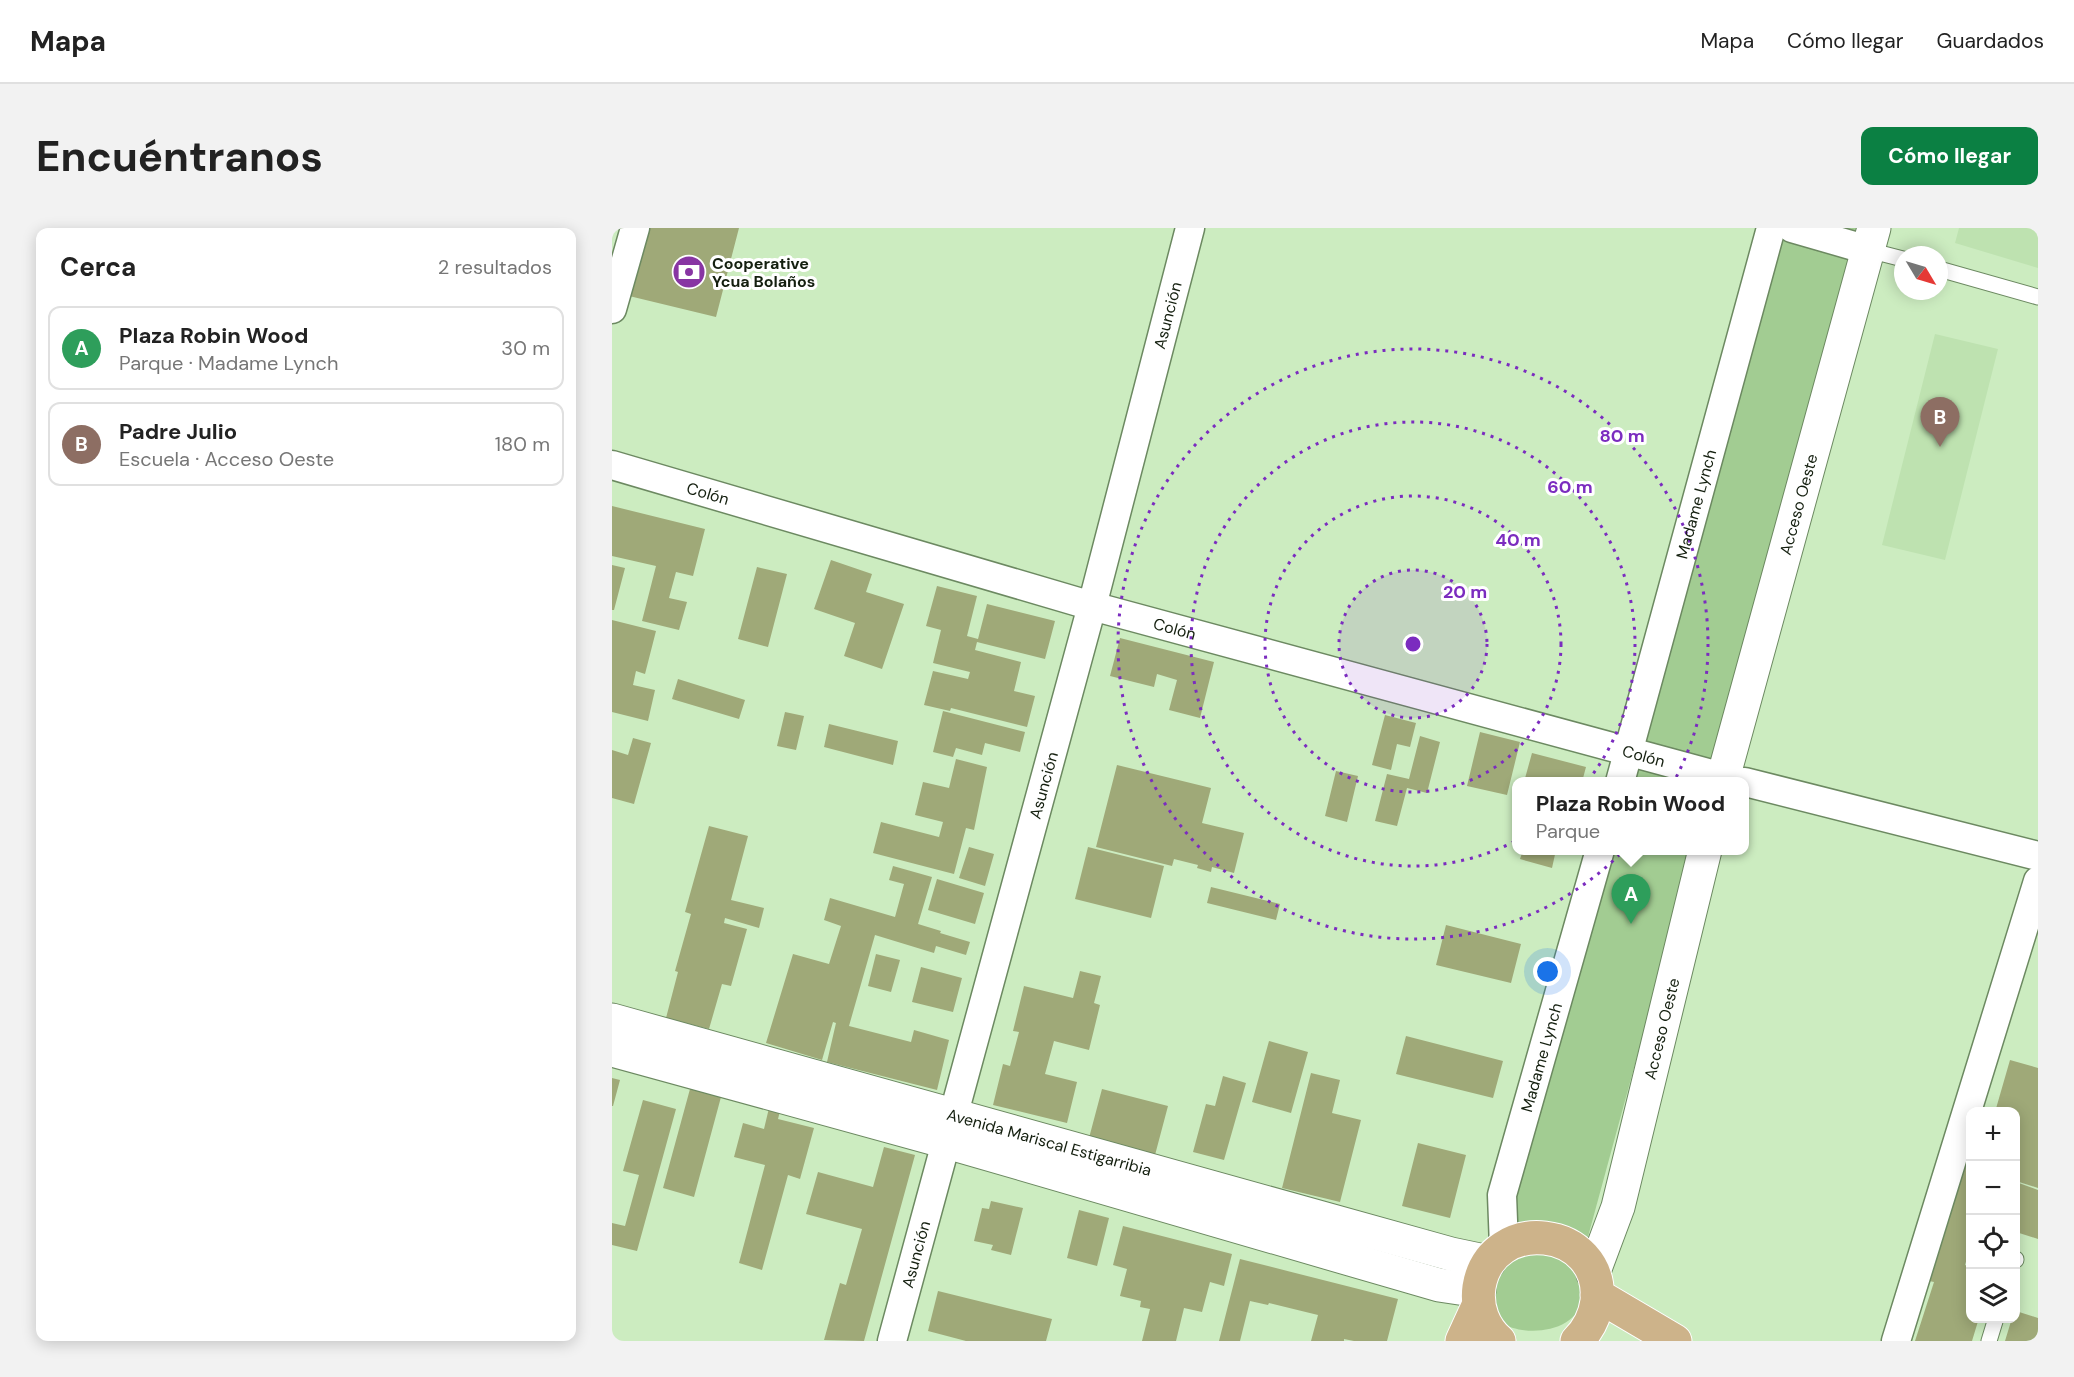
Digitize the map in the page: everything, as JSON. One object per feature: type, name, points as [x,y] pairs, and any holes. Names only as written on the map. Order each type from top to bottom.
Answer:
[{"type":"main road","name":"Acceso Oeste","points":[[1734,777],[1871,239]]},
{"type":"main road","name":"Acceso Oeste","points":[[1595,1284],[1618,1207],[1704,855]]},
{"type":"main road","name":"Avenida Mariscal Estigarribia","points":[[612,1020],[950,1129]]},
{"type":"main road","name":"Avenida Mariscal Estigarribia","points":[[612,1050],[950,1129],[1450,1254],[1494,1269]]},
{"type":"main road","points":[[1571,1246],[1618,1207]]},
{"type":"main road","points":[[1461,1341],[1494,1269],[1547,1237],[1571,1246],[1588,1263],[1595,1284],[1596,1309],[1587,1339]]},
{"type":"main road","points":[[1494,1269],[1484,1322],[1499,1341]]},
{"type":"main road","points":[[1595,1284],[1675,1341]]},
{"type":"street","points":[[612,309],[635,228]]},
{"type":"street","name":"Asunción","points":[[892,1341],[1092,606],[1190,228]]},
{"type":"street","name":"Madame Lynch","points":[[1621,777],[1772,228]]},
{"type":"street","points":[[1792,228],[1871,239]]},
{"type":"street","name":"Colón","points":[[612,465],[1092,606],[1719,777]]},
{"type":"street","name":"Colón","points":[[1749,785],[2038,856]]},
{"type":"street","name":"Madame Lynch","points":[[1494,1269],[1502,1195],[1599,855]]},
{"type":"street","points":[[1896,1341],[2038,881]]},
{"type":"lane","points":[[1871,239],[1894,253]]},
{"type":"lane","points":[[1948,272],[2038,297]]},
{"type":"lane","points":[[1989,1341],[1994,1323]]},
{"type":"shaded area","points":[[1783,228],[1859,228],[1713,777],[1632,777]]},
{"type":"shaded area","points":[[1959,228],[2038,228],[2038,268],[1955,243]]},
{"type":"shaded area","points":[[1935,334],[1998,349],[1945,560],[1882,545]]},
{"type":"shaded area","points":[[1609,855],[1692,855],[1586,1244],[1496,1239]]},
{"type":"shaded area","points":[[1548,1252],[1573,1268],[1581,1297],[1578,1310],[1569,1320],[1557,1327],[1542,1330],[1512,1328],[1501,1322],[1491,1306],[1496,1274],[1521,1253]]},
{"type":"building","points":[[642,228],[739,228],[716,317],[625,295]]},
{"type":"building","points":[[612,506],[705,529],[693,576],[676,572],[669,598],[687,602],[679,630],[642,621],[656,566],[612,556]]},
{"type":"building","points":[[831,560],[872,574],[866,592],[904,604],[882,669],[844,656],[855,623],[814,609]]},
{"type":"building","points":[[612,565],[625,568],[614,610],[612,610]]},
{"type":"building","points":[[757,567],[787,574],[768,647],[738,639]]},
{"type":"building","points":[[937,586],[977,596],[967,636],[978,639],[987,604],[1055,621],[1045,659],[977,642],[975,650],[1021,662],[1014,691],[1035,696],[1027,727],[951,708],[950,711],[924,705],[933,671],[968,679],[970,672],[933,663],[941,630],[926,626]]},
{"type":"building","points":[[612,620],[656,631],[645,674],[636,671],[633,685],[655,690],[648,721],[612,712]]},
{"type":"building","points":[[1120,638],[1214,662],[1200,718],[1169,710],[1177,680],[1157,674],[1154,687],[1110,676]]},
{"type":"building","points":[[678,679],[745,700],[739,719],[672,699]]},
{"type":"building","points":[[943,711],[1025,732],[1020,752],[985,743],[982,755],[956,748],[953,757],[933,752]]},
{"type":"building","points":[[785,712],[804,716],[796,750],[777,746]]},
{"type":"building","points":[[1385,715],[1416,723],[1410,747],[1397,744],[1391,770],[1372,765]]},
{"type":"building","points":[[829,724],[898,741],[893,765],[824,747]]},
{"type":"building","points":[[1480,732],[1520,742],[1507,795],[1467,786]]},
{"type":"building","points":[[1420,736],[1440,742],[1427,793],[1407,788],[1397,826],[1375,821],[1387,774],[1409,779]]},
{"type":"building","points":[[633,738],[651,743],[634,804],[612,798],[612,750],[628,755]]},
{"type":"building","points":[[1532,753],[1586,767],[1583,777],[1525,777]]},
{"type":"building","points":[[956,759],[987,767],[974,830],[966,828],[954,874],[873,853],[881,822],[939,837],[943,822],[915,815],[923,782],[949,788]]},
{"type":"building","points":[[1117,765],[1211,788],[1202,823],[1244,833],[1234,873],[1212,867],[1211,872],[1197,868],[1198,865],[1174,859],[1172,866],[1096,847]]},
{"type":"building","points":[[1336,771],[1358,776],[1347,822],[1325,816]]},
{"type":"building","points":[[709,826],[748,836],[731,900],[764,908],[759,928],[725,918],[724,923],[747,929],[731,986],[722,984],[709,1029],[666,1018],[678,972],[675,971],[691,914],[685,912]]},
{"type":"building","points":[[969,847],[994,854],[985,886],[959,878]]},
{"type":"building","points":[[1088,847],[1164,866],[1151,918],[1075,899]]},
{"type":"building","points":[[1521,855],[1555,855],[1552,868],[1520,859]]},
{"type":"building","points":[[893,866],[932,877],[918,924],[970,942],[966,955],[936,946],[934,953],[875,935],[849,1026],[911,1042],[914,1030],[949,1040],[937,1090],[827,1062],[836,1023],[833,1022],[822,1060],[766,1043],[793,954],[829,964],[841,926],[824,920],[830,898],[895,917],[904,884],[889,880]]},
{"type":"building","points":[[937,879],[984,893],[975,924],[928,910]]},
{"type":"building","points":[[1211,887],[1280,904],[1276,920],[1207,903]]},
{"type":"building","points":[[1446,925],[1521,944],[1511,983],[1436,965]]},
{"type":"building","points":[[876,954],[900,960],[891,992],[868,986]]},
{"type":"building","points":[[921,967],[962,978],[953,1012],[912,1002]]},
{"type":"building","points":[[1080,971],[1101,976],[1094,1003],[1100,1005],[1089,1050],[1054,1041],[1045,1074],[1077,1082],[1067,1123],[993,1105],[1003,1064],[1010,1066],[1019,1032],[1013,1031],[1024,986],[1073,998]]},
{"type":"building","points":[[1406,1036],[1503,1061],[1493,1098],[1396,1074]]},
{"type":"building","points":[[1269,1041],[1308,1052],[1291,1113],[1252,1102]]},
{"type":"building","points":[[2010,1060],[2038,1068],[2038,1188],[2020,1182],[2020,1107],[1996,1107]]},
{"type":"building","points":[[1311,1073],[1340,1080],[1332,1113],[1361,1120],[1340,1202],[1282,1188]]},
{"type":"building","points":[[1223,1076],[1246,1083],[1224,1160],[1193,1152],[1206,1104],[1215,1106]]},
{"type":"building","points":[[612,1078],[620,1080],[613,1106],[612,1106]]},
{"type":"building","points":[[690,1089],[721,1097],[694,1197],[663,1188]]},
{"type":"building","points":[[1102,1089],[1168,1106],[1155,1155],[1089,1138]]},
{"type":"building","points":[[643,1100],[676,1109],[637,1251],[612,1245],[612,1223],[625,1226],[639,1175],[623,1171]]},
{"type":"building","points":[[769,1108],[780,1111],[778,1119],[814,1128],[800,1179],[788,1175],[762,1270],[739,1263],[765,1165],[734,1157],[743,1123],[764,1129]]},
{"type":"building","points":[[1418,1143],[1466,1155],[1450,1218],[1402,1206]]},
{"type":"building","points":[[884,1147],[915,1155],[864,1341],[824,1340],[840,1283],[846,1285],[862,1229],[806,1214],[818,1172],[873,1187]]},
{"type":"building","points":[[1966,1165],[1966,1323],[1977,1323],[1972,1341],[1915,1341],[1934,1282],[1929,1281]]},
{"type":"building","points":[[2020,1183],[2038,1190],[2038,1239],[2020,1233]]},
{"type":"building","points":[[991,1201],[1023,1208],[1011,1255],[991,1250],[993,1245],[974,1241],[982,1208],[989,1209]]},
{"type":"building","points":[[1079,1210],[1109,1218],[1097,1266],[1067,1258]]},
{"type":"building","points":[[1123,1226],[1232,1254],[1224,1286],[1210,1282],[1202,1312],[1184,1308],[1176,1341],[1142,1341],[1150,1309],[1140,1307],[1141,1301],[1120,1296],[1127,1269],[1113,1265]]},
{"type":"building","points":[[1240,1259],[1398,1299],[1387,1341],[1344,1339],[1344,1341],[1311,1341],[1318,1315],[1269,1303],[1268,1305],[1250,1301],[1240,1341],[1219,1341]]},
{"type":"building","points":[[938,1291],[1052,1319],[1046,1341],[966,1341],[928,1331]]},
{"type":"building","points":[[2020,1312],[2038,1318],[2038,1341],[2005,1341],[2010,1323],[2020,1323]]},
{"type":"place","name":"Cooperative Ycua Bolaños","points":[[689,272]]},
{"type":"place","name":"Padre Julio","points":[[1940,447]]},
{"type":"place","name":"Plaza Robin Wood","points":[[1631,924]]}]
